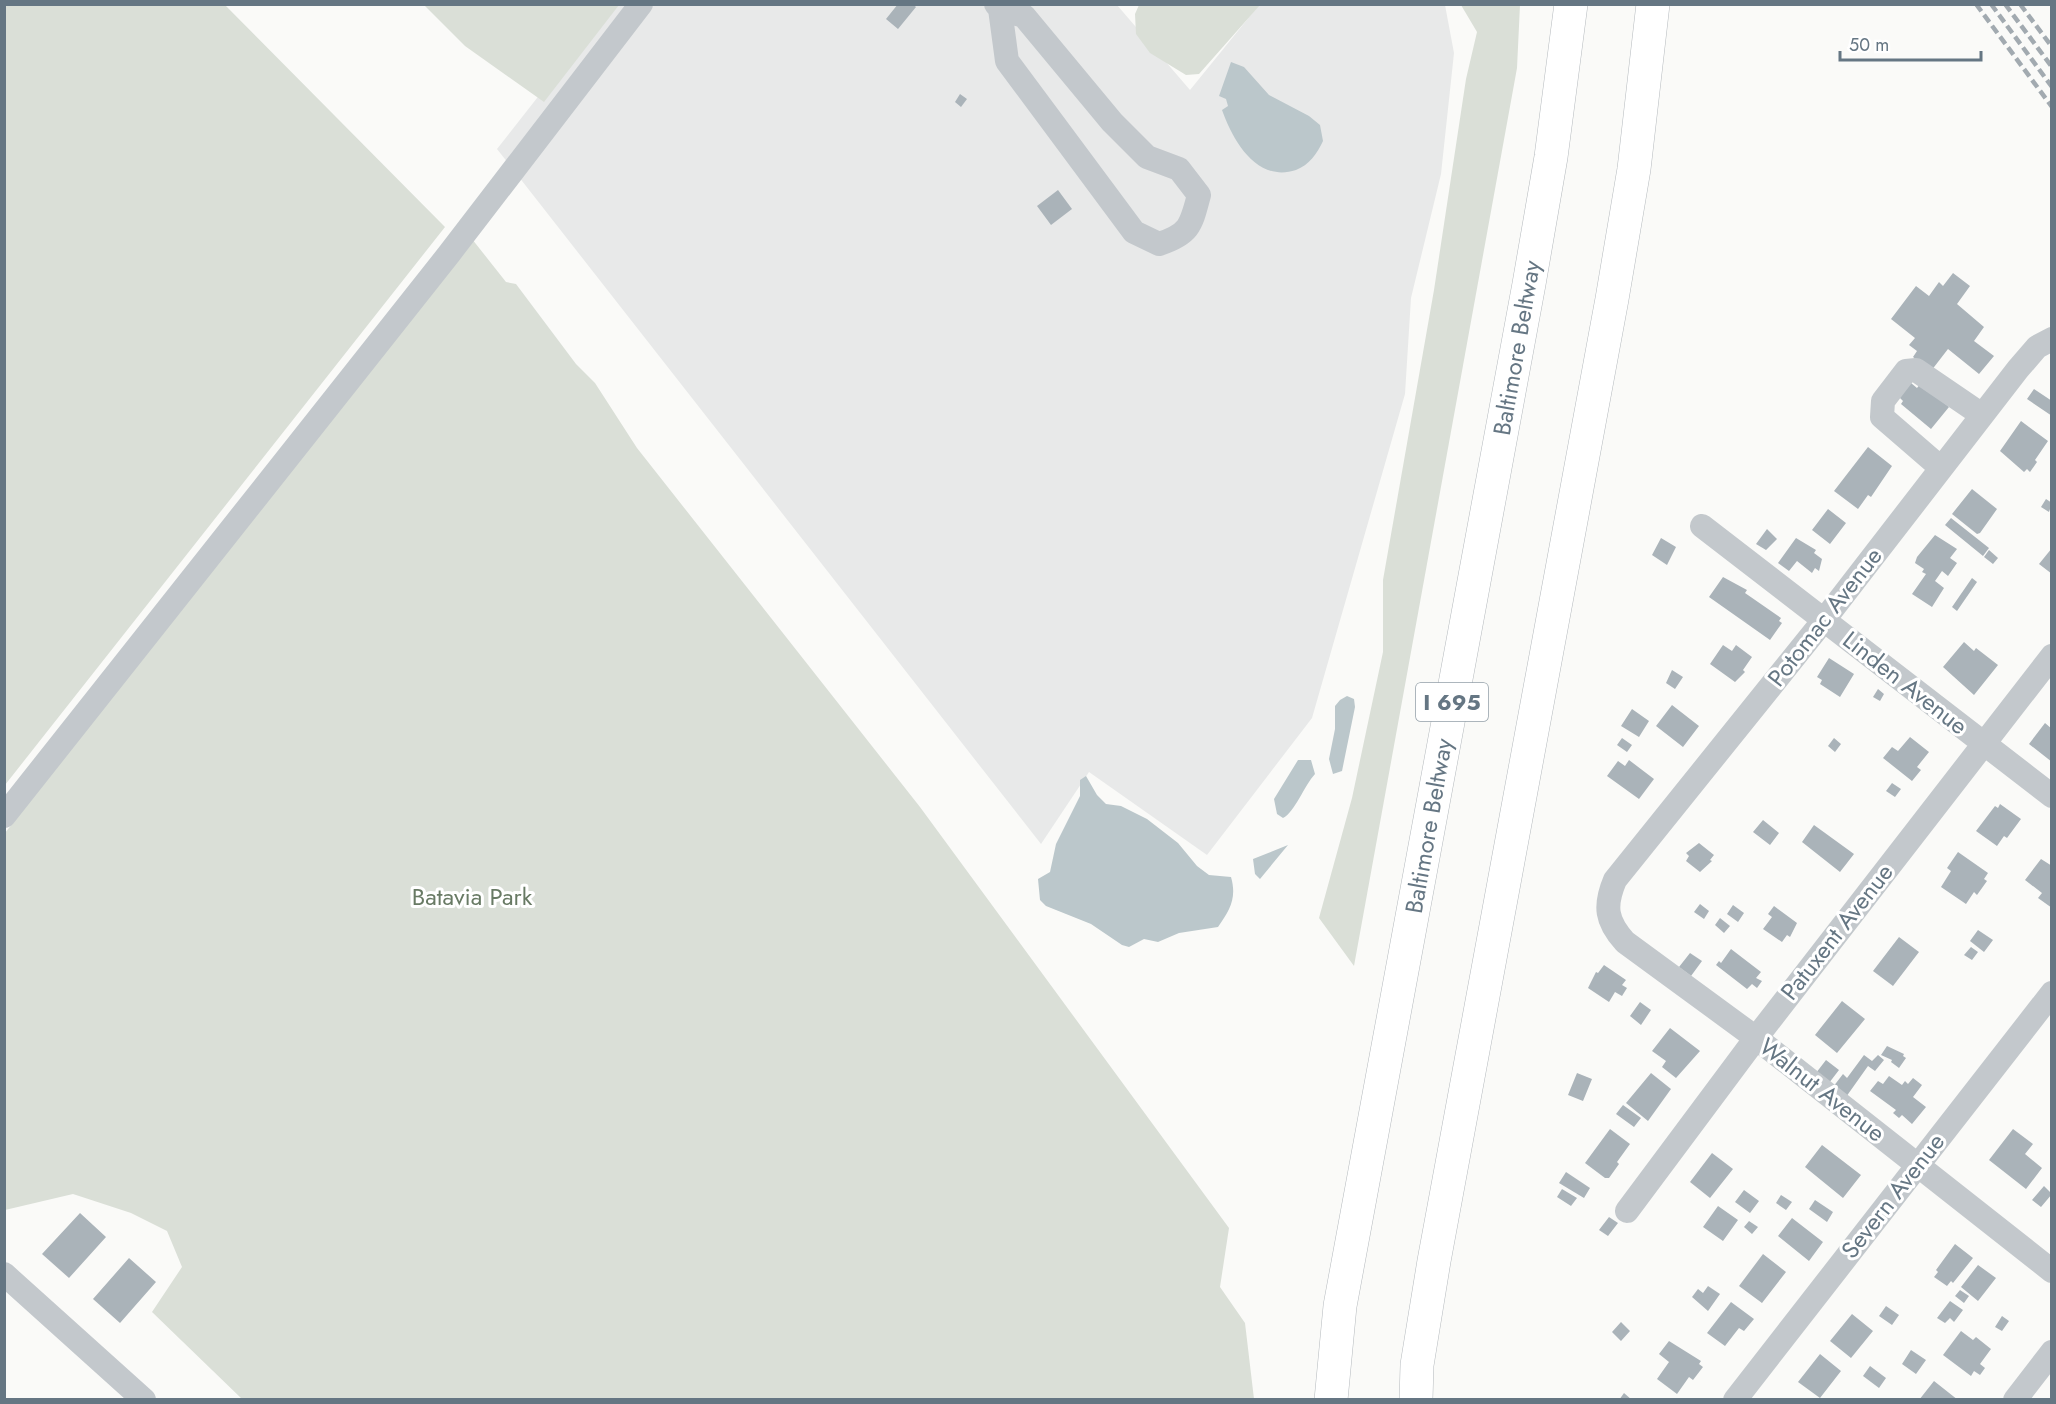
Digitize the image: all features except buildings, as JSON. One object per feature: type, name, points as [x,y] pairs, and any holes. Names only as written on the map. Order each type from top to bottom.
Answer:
[{"type":"highway","name":"Baltimore Beltway","points":[[1331,1400],[1340,1306],[1551,158],[1570,4]]},
{"type":"highway","points":[[1416,1400],[1417,1365],[1432,1273],[1634,170],[1653,4]]},
{"type":"street","points":[[4,816],[449,254],[641,4]]},
{"type":"street","points":[[998,7],[1024,16],[1113,122],[1147,157],[1179,169],[1199,195],[1191,225],[1179,238],[1159,244],[1134,232],[1112,204],[1007,61],[998,7]]},
{"type":"street","name":"Potomac Avenue","points":[[1607,902],[1616,880],[1824,620],[1982,415],[2037,347],[2052,339]]},
{"type":"street","points":[[1941,468],[1882,417],[1883,400],[1906,371],[1916,370],[1982,415]]},
{"type":"street","name":"Linden Avenue","points":[[1702,526],[2052,796]]},
{"type":"street","name":"Patuxent Avenue","points":[[1626,1211],[1755,1038],[2052,656]]},
{"type":"street","name":"Walnut Avenue","points":[[1607,902],[1610,924],[1624,942],[1755,1038],[2052,1271]]},
{"type":"street","name":"Severn Avenue","points":[[1735,1400],[2052,993]]},
{"type":"street","points":[[4,1274],[144,1400]]},
{"type":"street","points":[[2015,1400],[2052,1352]]},
{"type":"shaded area","points":[[610,5],[1117,5],[1190,90],[1259,5],[1445,5],[1454,53],[1441,174],[1411,298],[1405,394],[1312,718],[1207,855],[1089,772],[1041,844],[497,149]]},
{"type":"shaded area","points":[[1231,62],[1244,67],[1269,95],[1309,116],[1320,125],[1323,141],[1315,155],[1305,165],[1296,170],[1282,172],[1270,170],[1258,165],[1240,146],[1222,110],[1228,106],[1226,99],[1219,96]]},
{"type":"shaded area","points":[[1347,696],[1354,699],[1355,707],[1342,771],[1333,774],[1329,759],[1335,729],[1335,706]]},
{"type":"shaded area","points":[[1298,760],[1311,760],[1315,774],[1292,810],[1283,818],[1277,814],[1274,799]]},
{"type":"shaded area","points":[[1086,776],[1097,795],[1106,804],[1121,806],[1147,819],[1178,843],[1197,866],[1209,875],[1231,877],[1233,898],[1218,927],[1179,933],[1158,942],[1144,939],[1129,947],[1122,945],[1091,924],[1046,906],[1040,900],[1038,879],[1050,872],[1056,844],[1080,796],[1080,780]]},
{"type":"shaded area","points":[[1288,845],[1260,879],[1255,874],[1253,859]]},
{"type":"green space","points":[[5,4],[225,5],[445,227],[5,785]]},
{"type":"green space","points":[[1139,4],[1260,5],[1199,74],[1186,75],[1150,53],[1136,34],[1135,14]]},
{"type":"green space","points":[[424,5],[619,5],[544,102],[465,46]]},
{"type":"green space","points":[[1461,5],[1520,5],[1517,68],[1354,966],[1319,918],[1352,798],[1383,652],[1383,580],[1434,290],[1466,79],[1477,32]]},
{"type":"green space","name":"Batavia Park","points":[[472,239],[506,282],[516,284],[576,364],[595,383],[637,448],[920,807],[1229,1228],[1220,1287],[1245,1323],[1254,1399],[242,1399],[152,1312],[182,1267],[167,1231],[131,1213],[73,1194],[5,1210],[5,833]]},
{"type":"railway","points":[[1976,4],[2052,107]]},
{"type":"railway","points":[[1991,4],[2052,87]]},
{"type":"railway","points":[[2005,4],[2052,67]]},
{"type":"railway","points":[[2020,4],[2052,47]]}]
